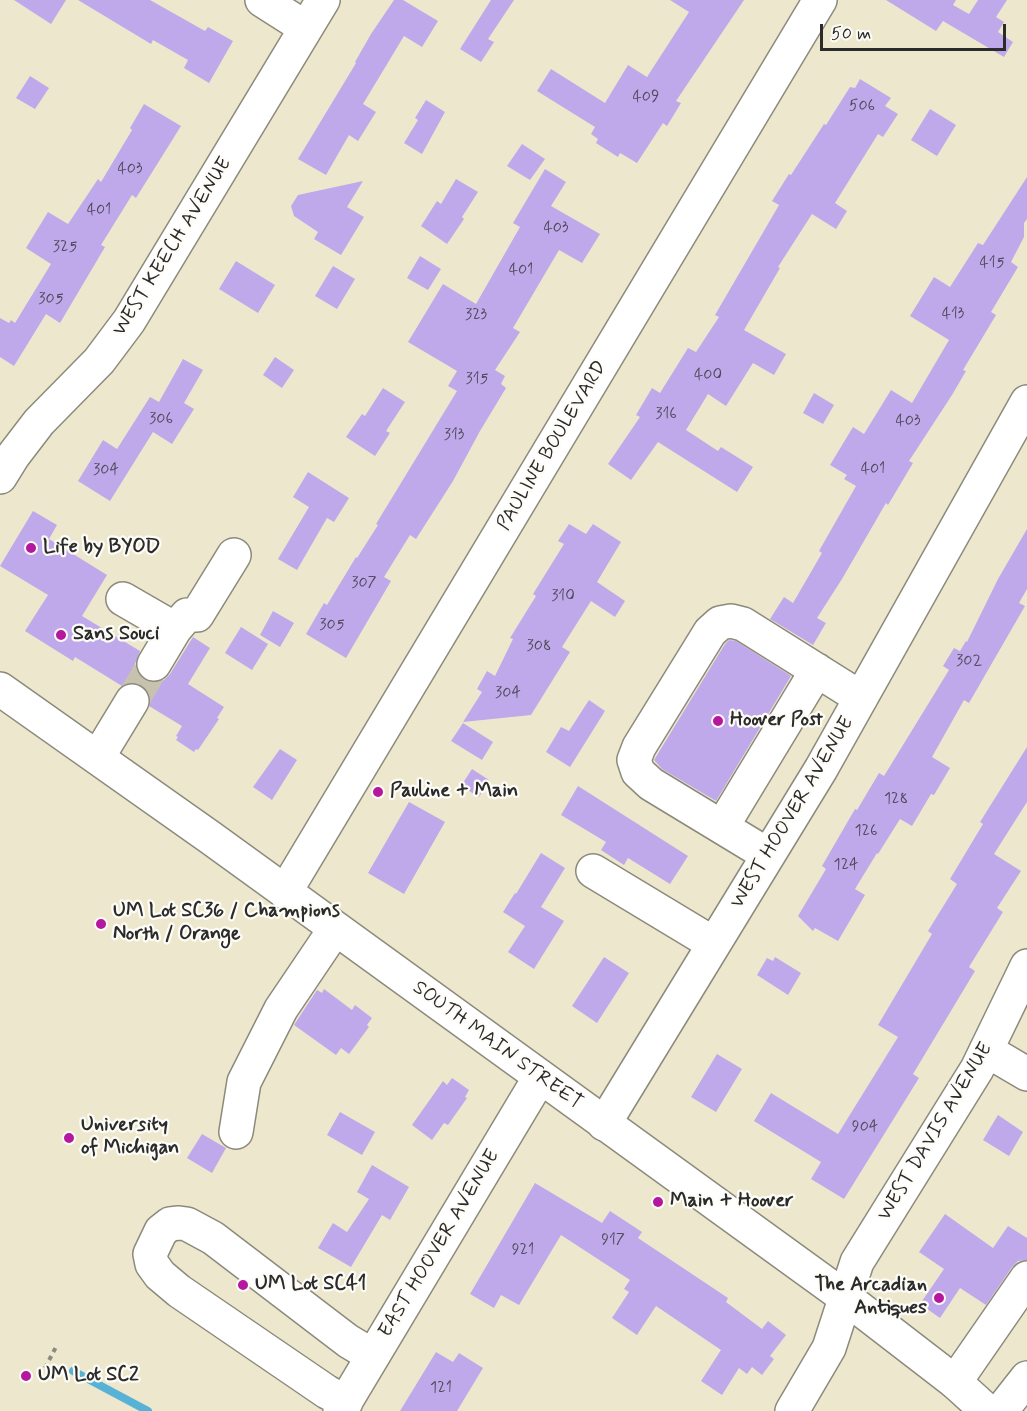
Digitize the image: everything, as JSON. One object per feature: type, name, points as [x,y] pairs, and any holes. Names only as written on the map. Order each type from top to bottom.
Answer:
[{"type":"street","points":[[262,0],[306,28]]},
{"type":"street","name":"WEST KEECH AVENUE","points":[[0,477],[39,422],[99,361],[129,321],[323,0]]},
{"type":"street","name":"PAULINE BOULEVARD","points":[[285,892],[820,0]]},
{"type":"street","name":"WEST HOOVER AVENUE","points":[[604,1124],[821,769],[1027,402]]},
{"type":"street","points":[[154,664],[175,629],[187,615],[197,615],[234,555]]},
{"type":"street","points":[[123,599],[175,629]]},
{"type":"street","points":[[768,855],[651,784],[638,772],[634,760],[639,747],[710,632],[720,623],[732,621],[743,624],[861,698]]},
{"type":"street","points":[[722,826],[817,670]]},
{"type":"street","name":"SOUTH MAIN STREET","points":[[0,689],[98,757],[846,1298],[955,1382],[987,1411]]},
{"type":"street","points":[[98,757],[132,701]]},
{"type":"street","points":[[593,871],[714,944]]},
{"type":"street","points":[[236,1132],[244,1082],[281,1009],[335,929]]},
{"type":"street","name":"WEST DAVIS AVENUE","points":[[792,1411],[829,1348],[857,1262],[977,1069],[1027,966]]},
{"type":"street","points":[[986,1050],[1027,1074]]},
{"type":"street","name":"EAST HOOVER AVENUE","points":[[343,1406],[540,1077]]},
{"type":"street","points":[[343,1406],[327,1392],[179,1291],[160,1275],[152,1264],[150,1254],[161,1231],[170,1224],[187,1224],[213,1238],[348,1341],[373,1356]]},
{"type":"street","points":[[955,1382],[1027,1278]]},
{"type":"street","points":[[1001,1411],[1027,1378]]},
{"type":"path","points":[[45,1368],[57,1345]]},
{"type":"building","points":[[14,0],[66,0],[51,24]]},
{"type":"building","points":[[78,0],[150,0],[205,31],[208,27],[233,41],[209,83],[184,68],[188,60],[153,40],[151,44]]},
{"type":"building","points":[[394,0],[403,0],[438,21],[422,47],[404,36],[363,104],[376,112],[358,141],[349,135],[326,175],[298,159],[371,34]]},
{"type":"building","points":[[491,0],[514,0],[488,39],[494,42],[481,62],[460,49]]},
{"type":"building","points":[[670,0],[744,0],[676,101],[681,103],[667,126],[663,123],[637,163],[620,153],[618,157],[596,143],[598,139],[591,134],[595,127],[537,91],[551,69],[605,103],[628,65],[647,77],[689,12]]},
{"type":"building","points":[[886,0],[956,0],[953,5],[969,14],[978,0],[1007,0],[996,17],[1004,22],[998,32],[1013,42],[1004,57],[943,21],[936,31]]},
{"type":"building","points":[[30,76],[49,88],[35,109],[16,98]]},
{"type":"building","points":[[860,79],[891,98],[885,106],[898,114],[883,137],[878,134],[835,203],[847,211],[836,229],[812,214],[778,267],[780,268],[744,330],[786,354],[774,375],[753,363],[726,406],[708,394],[686,430],[718,451],[721,447],[753,467],[737,492],[658,442],[631,480],[608,464],[640,417],[636,415],[652,388],[660,393],[688,348],[696,352],[719,317],[715,315],[779,205],[772,201],[850,87],[855,88]]},
{"type":"building","points":[[426,100],[445,112],[422,154],[404,143],[418,120],[415,118]]},
{"type":"building","points":[[144,104],[181,126],[136,198],[132,195],[101,245],[105,247],[60,323],[46,314],[14,366],[0,357],[0,318],[9,323],[11,320],[15,323],[51,264],[26,248],[48,212],[68,224],[98,179],[101,182],[132,130],[130,128]]},
{"type":"building","points":[[930,109],[956,125],[937,156],[911,140]]},
{"type":"building","points":[[522,144],[545,159],[530,180],[507,166]]},
{"type":"building","points":[[545,169],[566,182],[551,206],[600,234],[582,263],[559,250],[513,328],[520,332],[495,370],[505,376],[501,384],[506,388],[453,481],[416,539],[410,535],[384,577],[391,581],[346,658],[306,634],[324,603],[327,605],[378,525],[376,524],[457,391],[448,386],[457,371],[408,342],[443,284],[476,304],[520,227],[513,223]]},
{"type":"building","points":[[1027,177],[1027,219],[1024,223],[1024,237],[1011,262],[1018,267],[991,312],[996,315],[963,370],[966,371],[909,461],[913,463],[888,505],[886,503],[817,618],[826,623],[813,645],[770,619],[784,597],[793,603],[822,553],[819,551],[856,486],[844,479],[847,475],[830,465],[853,427],[864,434],[891,390],[912,403],[949,340],[910,316],[934,277],[950,287],[978,243],[983,245]]},
{"type":"building","points":[[456,179],[478,192],[462,217],[464,219],[447,244],[421,226],[437,201],[441,204]]},
{"type":"building","points":[[363,181],[347,207],[364,217],[341,255],[314,239],[318,232],[294,216],[291,206],[298,195]]},
{"type":"building","points":[[420,256],[441,269],[428,290],[407,278]]},
{"type":"building","points":[[236,261],[275,285],[258,313],[219,289]]},
{"type":"building","points":[[333,266],[355,279],[337,309],[315,296]]},
{"type":"building","points":[[275,357],[294,370],[282,388],[263,375]]},
{"type":"building","points":[[183,359],[203,370],[184,403],[194,409],[172,444],[153,432],[110,501],[78,481],[103,440],[117,449],[150,397],[159,402]]},
{"type":"building","points":[[383,388],[405,402],[386,431],[390,433],[375,456],[346,437],[362,414],[365,416]]},
{"type":"building","points":[[814,393],[834,405],[823,424],[803,413]]},
{"type":"building","points":[[308,472],[349,498],[334,522],[327,518],[297,570],[278,559],[309,507],[293,497]]},
{"type":"building","points":[[33,511],[57,525],[49,539],[107,575],[82,616],[140,651],[135,664],[137,673],[144,680],[153,683],[164,680],[193,637],[210,648],[188,684],[224,707],[217,718],[219,719],[198,750],[194,752],[176,740],[182,726],[149,706],[151,701],[149,693],[142,685],[132,682],[122,686],[75,657],[73,661],[25,631],[48,595],[0,566]]},
{"type":"building","points":[[569,524],[586,534],[593,524],[621,542],[597,582],[625,601],[615,617],[591,601],[562,647],[570,652],[531,715],[463,722],[482,692],[477,689],[487,671],[495,676],[513,639],[510,638],[536,596],[533,594],[564,544],[558,541]]},
{"type":"building","points":[[1027,529],[1027,589],[1019,603],[1025,606],[969,703],[964,700],[932,757],[950,768],[912,826],[900,819],[877,853],[855,889],[865,895],[838,941],[815,928],[813,931],[798,916],[826,869],[822,866],[855,809],[857,810],[879,773],[884,776],[949,670],[943,666],[954,648],[960,651],[967,642],[998,579]]},
{"type":"building","points":[[273,611],[294,623],[280,647],[260,635]]},
{"type":"building","points":[[241,627],[268,644],[252,670],[225,653]]},
{"type":"building","name":"Hoover Post","points":[[729,640],[736,641],[791,676],[716,801],[662,769],[654,760]]},
{"type":"building","points":[[589,700],[605,711],[570,767],[546,752],[561,727],[569,731]]},
{"type":"building","points":[[463,723],[493,742],[482,760],[451,741]]},
{"type":"building","points":[[1027,747],[1027,802],[994,854],[1021,871],[997,908],[1003,912],[969,967],[975,971],[913,1074],[919,1078],[844,1199],[811,1179],[821,1162],[754,1121],[771,1093],[838,1134],[898,1037],[878,1025],[932,934],[928,931],[957,884],[950,879],[983,824],[980,822]]},
{"type":"building","points":[[280,749],[297,760],[272,800],[253,787]]},
{"type":"building","points":[[472,769],[489,780],[479,797],[461,786]]},
{"type":"building","points":[[578,786],[688,856],[670,884],[628,858],[624,865],[601,850],[606,842],[561,815]]},
{"type":"building","points":[[409,802],[445,822],[404,894],[368,873]]},
{"type":"building","points":[[541,853],[565,868],[541,907],[564,921],[534,969],[508,952],[525,926],[503,912]]},
{"type":"building","points":[[604,957],[629,973],[597,1023],[572,1006]]},
{"type":"building","points":[[775,957],[801,973],[788,995],[757,975],[767,958],[773,961]]},
{"type":"building","points":[[324,989],[352,1010],[355,1005],[372,1018],[367,1025],[369,1027],[349,1054],[341,1048],[336,1055],[294,1025],[317,990],[322,993]]},
{"type":"building","points":[[717,1054],[742,1069],[716,1112],[691,1097]]},
{"type":"building","points":[[452,1078],[469,1090],[465,1097],[467,1098],[448,1125],[444,1123],[432,1140],[412,1125],[443,1081],[447,1085]]},
{"type":"building","points":[[340,1112],[375,1132],[362,1155],[327,1135]]},
{"type":"building","points":[[998,1115],[1023,1132],[1009,1156],[983,1140]]},
{"type":"building","points":[[202,1134],[226,1148],[212,1173],[187,1158]]},
{"type":"building","points":[[372,1165],[409,1187],[390,1220],[382,1215],[351,1267],[318,1248],[333,1223],[347,1232],[369,1199],[357,1192]]},
{"type":"building","points":[[535,1183],[602,1223],[610,1211],[642,1232],[638,1238],[728,1298],[726,1302],[762,1329],[768,1321],[786,1335],[770,1356],[774,1359],[762,1375],[752,1367],[747,1374],[739,1368],[722,1395],[701,1381],[721,1350],[656,1306],[637,1335],[612,1318],[629,1292],[624,1289],[630,1280],[561,1235],[519,1305],[501,1295],[494,1308],[470,1294]]},
{"type":"building","points":[[945,1214],[993,1248],[1008,1226],[1027,1238],[1027,1260],[1018,1261],[1012,1267],[986,1305],[960,1288],[940,1318],[920,1304],[944,1269],[919,1252]]},
{"type":"building","points":[[436,1352],[453,1362],[459,1353],[483,1368],[457,1411],[400,1411]]},
{"type":"waterway","points":[[73,1371],[148,1411]]},
{"type":"tunnel","points":[[132,701],[154,664]]},
{"type":"place","name":"Life by BYOD","points":[[31,548]]},
{"type":"place","name":"Sans Souci","points":[[61,635]]},
{"type":"place","name":"Hoover Post","points":[[718,721]]},
{"type":"place","name":"Pauline + Main","points":[[378,792]]},
{"type":"place","name":"UM Lot SC36 / Champions North / Orange","points":[[101,924]]},
{"type":"place","name":"University of Michigan","points":[[69,1138]]},
{"type":"place","name":"Main + Hoover","points":[[658,1202]]},
{"type":"place","name":"UM Lot SC41","points":[[243,1285]]},
{"type":"place","name":"The Arcadian Antiques","points":[[939,1298]]},
{"type":"place","name":"UM Lot SC2","points":[[26,1376]]}]
